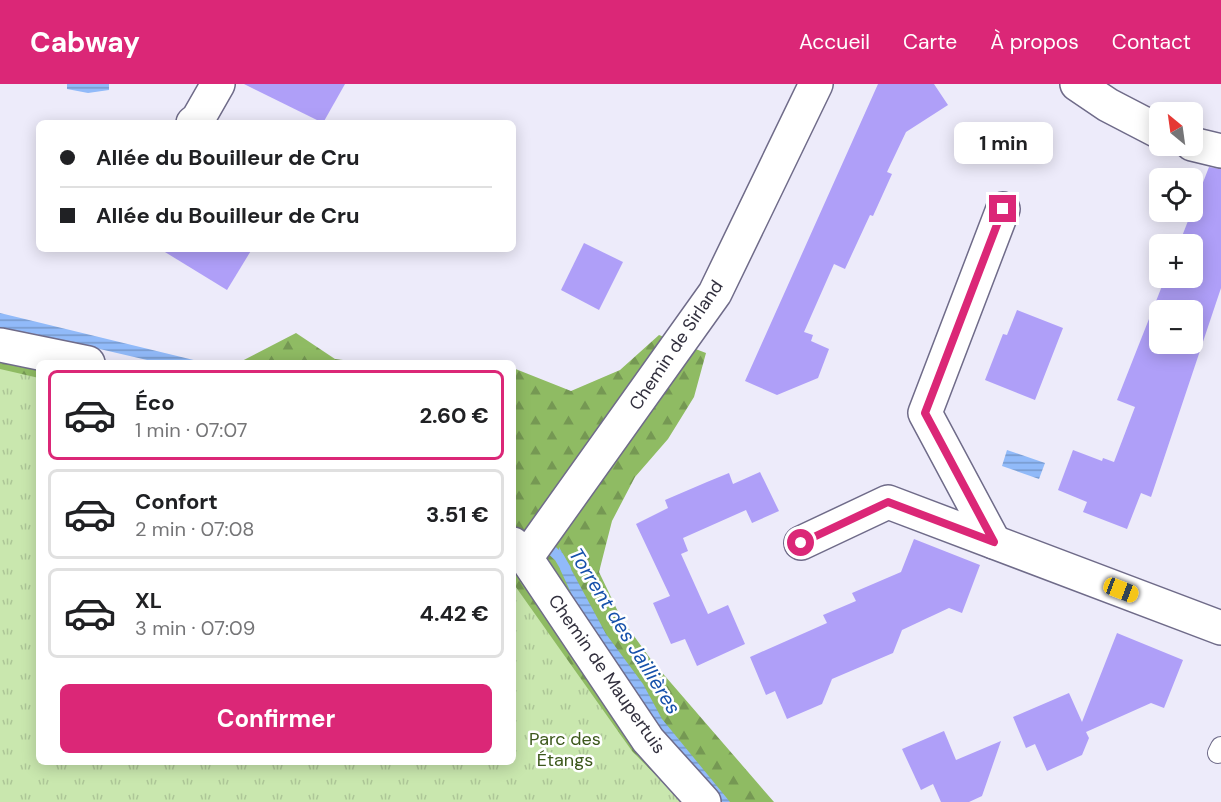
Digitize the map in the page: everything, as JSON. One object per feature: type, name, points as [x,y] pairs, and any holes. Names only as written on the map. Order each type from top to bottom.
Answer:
[{"type":"street","points":[[195,120],[218,84]]},
{"type":"street","name":"Chemin de Sirland","points":[[523,551],[550,524],[716,293],[816,84]]},
{"type":"street","points":[[1077,84],[1108,105],[1149,126]]},
{"type":"street","points":[[1203,147],[1221,151]]},
{"type":"street","points":[[994,542],[925,413],[1003,209]]},
{"type":"street","points":[[0,345],[73,360]]},
{"type":"street","points":[[801,543],[888,502],[1221,628]]},
{"type":"street","name":"Chemin de Maupertuis","points":[[523,551],[648,740],[704,802]]},
{"type":"green space","points":[[296,333],[335,359],[343,360],[244,360]]},
{"type":"green space","points":[[659,335],[706,353],[694,397],[668,439],[635,477],[612,521],[599,572],[621,618],[652,661],[774,802],[0,802],[0,362],[36,366],[36,765],[516,765],[516,369],[571,391],[620,370]]},
{"type":"green space","name":"Parc des Étangs","points":[[0,369],[36,377],[36,765],[516,765],[516,587],[632,751],[682,802],[0,802]]},
{"type":"water","points":[[67,84],[109,84],[109,90],[88,93],[67,89]]},
{"type":"water","points":[[0,313],[194,360],[147,360],[35,334],[0,329]]},
{"type":"water","points":[[1007,450],[1045,463],[1039,479],[1002,466]]},
{"type":"water","points":[[559,547],[606,634],[643,684],[662,719],[730,802],[717,802],[669,747],[576,604],[560,569]]},
{"type":"building","points":[[244,84],[345,84],[325,120],[317,120]]},
{"type":"building","points":[[878,84],[934,84],[948,105],[906,132],[887,172],[892,174],[845,269],[834,264],[804,332],[813,335],[811,341],[829,349],[818,378],[777,395],[745,381]]},
{"type":"building","points":[[1209,167],[1221,169],[1221,288],[1203,342],[1203,300],[1156,300],[1161,288],[1203,288],[1203,234],[1183,234],[1188,222],[1203,222],[1203,182]]},
{"type":"building","points":[[584,243],[623,262],[599,310],[561,290]]},
{"type":"building","points":[[165,252],[250,252],[227,290]]},
{"type":"building","points":[[1017,310],[1063,328],[1035,400],[985,380],[1003,334],[1007,335]]},
{"type":"building","points":[[1149,319],[1149,354],[1199,354],[1151,497],[1141,493],[1127,529],[1083,512],[1087,502],[1058,490],[1073,450],[1102,461],[1103,458],[1114,462],[1135,407],[1117,400]]},
{"type":"building","points":[[760,472],[779,511],[752,523],[746,510],[683,538],[688,551],[681,554],[708,614],[728,605],[745,644],[697,666],[685,639],[671,644],[653,603],[670,596],[636,524],[668,508],[665,500],[707,482],[729,473],[733,484]]},
{"type":"building","points":[[914,539],[980,565],[962,613],[949,608],[902,630],[893,653],[832,679],[822,704],[787,719],[775,691],[766,695],[750,657],[827,623],[823,615],[856,601],[852,593],[901,572]]},
{"type":"building","points":[[1117,633],[1183,660],[1164,708],[1151,703],[1086,732],[1089,738],[1082,755],[1047,771],[1035,744],[1026,748],[1013,717],[1069,693],[1082,722]]},
{"type":"building","points":[[944,731],[956,760],[1001,741],[982,796],[969,802],[941,802],[933,784],[921,790],[902,749]]},
{"type":"waterway","name":"Torrent des Jaillières","points":[[541,540],[559,557],[566,569]]},
{"type":"route","points":[[801,543],[888,502],[994,542],[925,413],[1003,209]]}]
